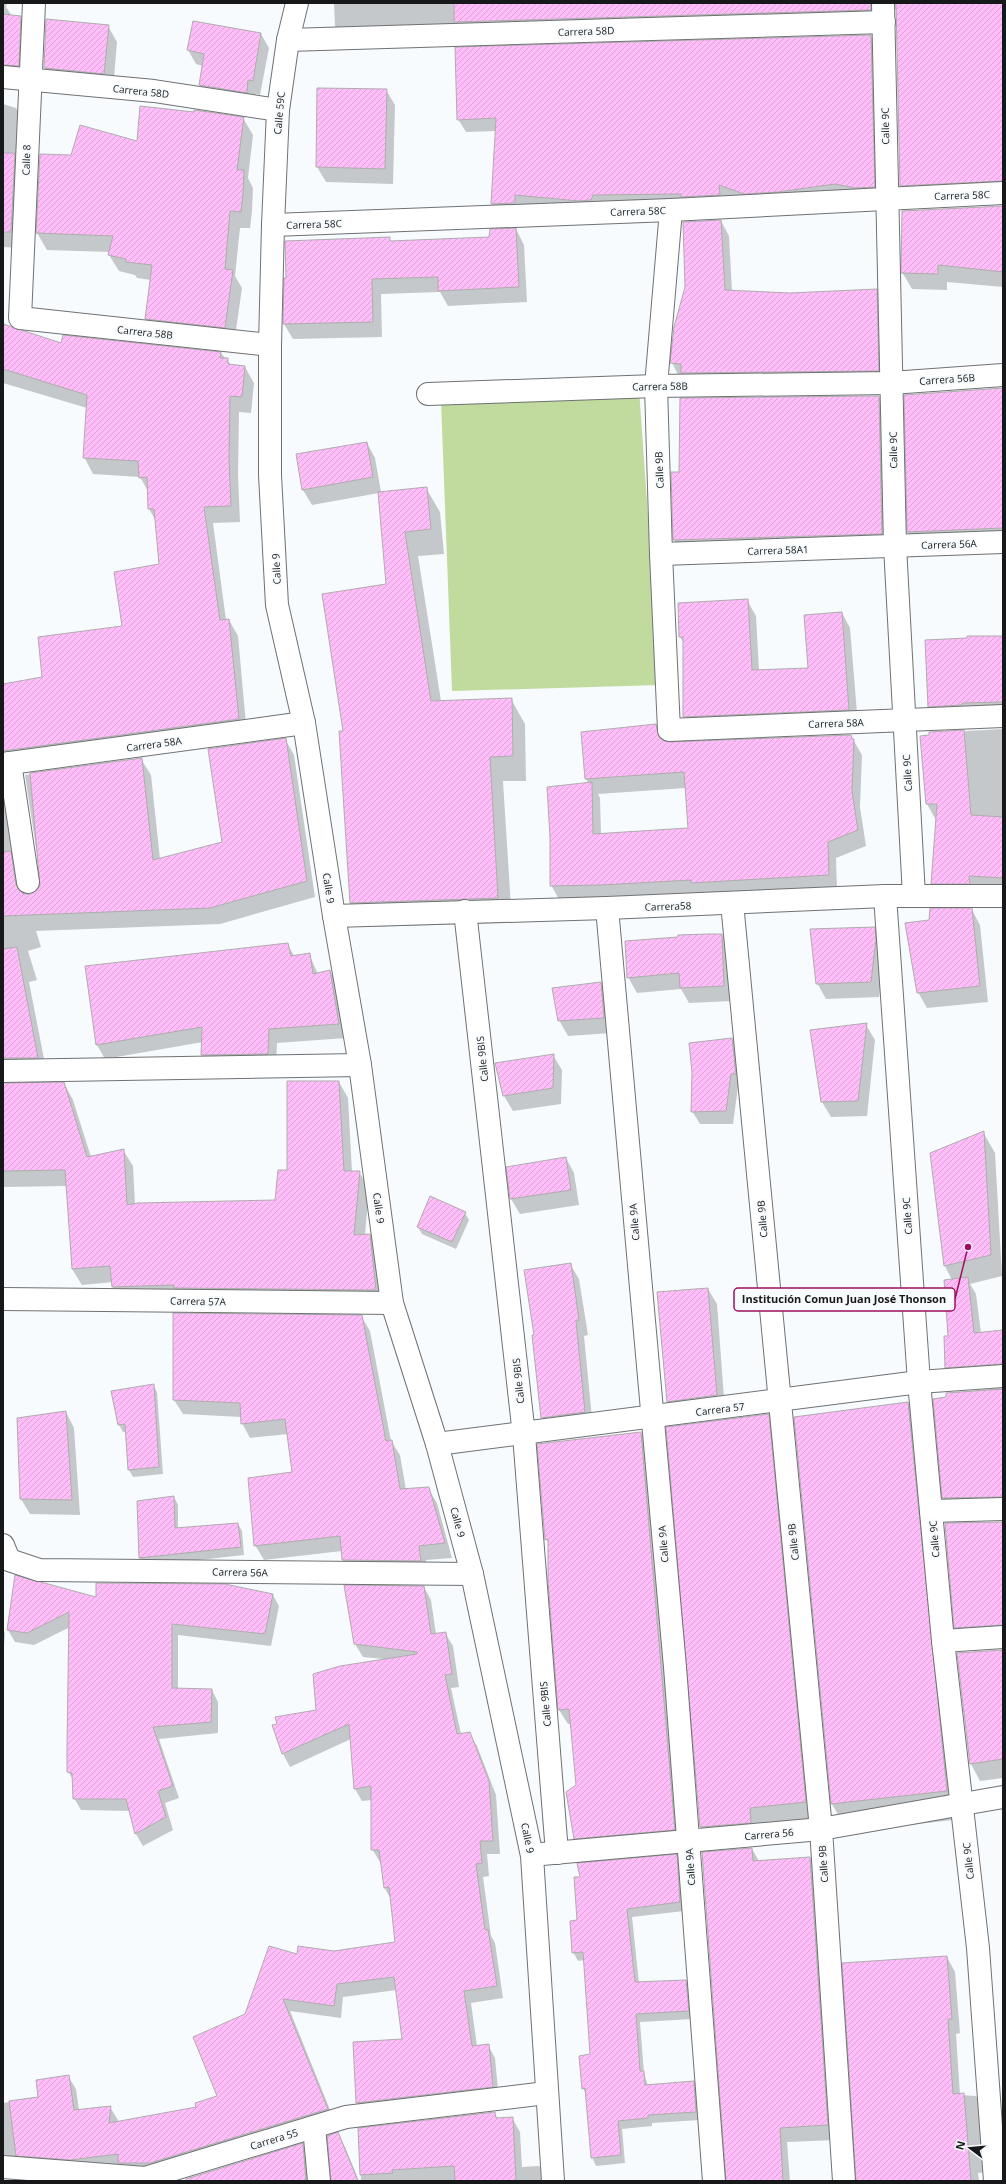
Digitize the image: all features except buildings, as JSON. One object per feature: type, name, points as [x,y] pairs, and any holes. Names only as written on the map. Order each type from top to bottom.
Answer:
[{"type":"street","name":"Calle 8","points":[[20,318],[34,3]]},
{"type":"street","name":"Calle 59C","points":[[273,225],[278,110],[288,40],[297,3]]},
{"type":"street","name":"Carrera 58D","points":[[288,40],[883,13]]},
{"type":"street","name":"Calle 9C","points":[[883,13],[895,546],[914,896]]},
{"type":"street","name":"Carrera 58D","points":[[3,77],[30,81],[154,92],[278,110]]},
{"type":"street","name":"Carrera 58C","points":[[273,225],[671,210],[1003,193]]},
{"type":"street","name":"Calle 9B","points":[[669,730],[661,554],[656,386],[671,210]]},
{"type":"street","name":"Calle 9","points":[[273,225],[270,345],[270,475],[278,604],[304,723],[334,916],[360,1065],[392,1303],[437,1444],[472,1574],[532,1856],[546,2093],[553,2181]]},
{"type":"street","name":"Carrera 58B","points":[[20,318],[270,345]]},
{"type":"street","name":"Carrera 56B","points":[[891,383],[1003,375]]},
{"type":"street","name":"Carrera 58B","points":[[428,394],[656,386],[891,383]]},
{"type":"street","name":"Carrera 56A","points":[[895,546],[1003,542]]},
{"type":"street","name":"Carrera 58A1","points":[[661,554],[895,546]]},
{"type":"street","name":"Carrera 58A","points":[[669,730],[1003,716]]},
{"type":"street","name":"Carrera 58A","points":[[7,764],[304,723]]},
{"type":"street","points":[[7,764],[28,882]]},
{"type":"street","name":"Calle 9C","points":[[885,896],[919,1382],[943,1641],[978,1948],[995,2181]]},
{"type":"street","name":"Carrera58","points":[[334,916],[607,908],[885,896],[1003,896]]},
{"type":"street","name":"Calle 9B","points":[[732,903],[821,1829],[844,2181]]},
{"type":"street","name":"Calle 9A","points":[[607,908],[688,1840],[714,2181]]},
{"type":"street","name":"Calle 9BIS","points":[[465,911],[524,1435],[557,1853]]},
{"type":"street","points":[[3,1071],[360,1065]]},
{"type":"street","name":"Carrera 57A","points":[[3,1299],[392,1303]]},
{"type":"street","name":"Carrera 57","points":[[437,1444],[524,1435],[779,1402],[919,1382],[1003,1376]]},
{"type":"street","points":[[931,1511],[1003,1510]]},
{"type":"street","name":"Carrera 56A","points":[[6,1552],[39,1570],[472,1574]]},
{"type":"street","points":[[943,1641],[1003,1637]]},
{"type":"street","name":"Carrera 56","points":[[532,1856],[688,1840],[821,1829],[1003,1797]]},
{"type":"street","name":"Carrera 55","points":[[3,2167],[146,2178],[346,2118],[546,2093]]},
{"type":"street","points":[[314,2127],[320,2181]]},
{"type":"green space","points":[[639,389],[660,685],[452,691],[441,401]]},
{"type":"place","name":"Institución Comun Juan José Thonson","points":[[968,1247]]}]
